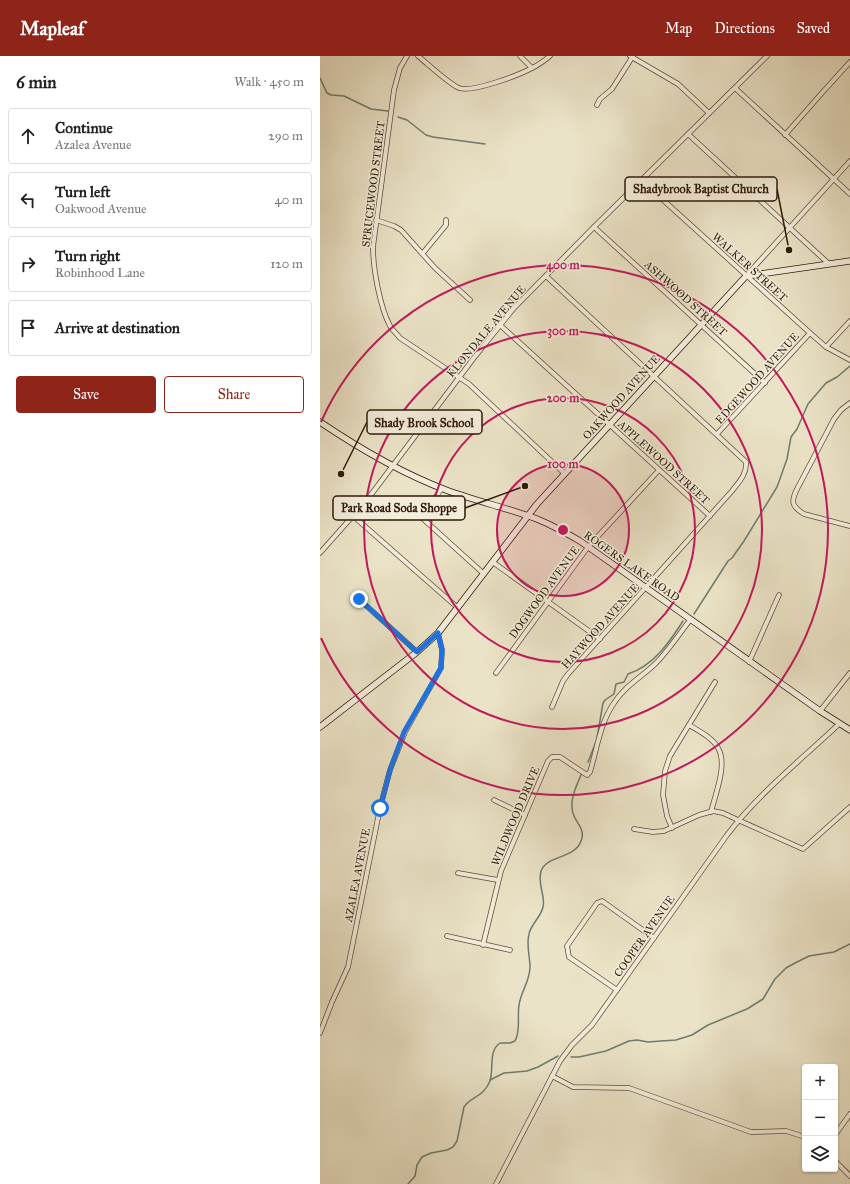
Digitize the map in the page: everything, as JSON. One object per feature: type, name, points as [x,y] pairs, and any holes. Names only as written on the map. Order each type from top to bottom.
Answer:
[{"type":"street","name":"SPRUCEWOOD STREET","points":[[407,56],[400,68],[394,90],[373,248],[374,265],[383,304],[391,328],[400,338],[459,377],[509,420],[565,474]]},
{"type":"street","points":[[418,56],[453,84],[464,90],[502,80],[532,68],[550,56]]},
{"type":"street","points":[[520,56],[532,68]]},
{"type":"street","points":[[596,105],[600,99],[612,89],[632,56],[678,84],[709,113]]},
{"type":"street","points":[[759,56],[763,60]]},
{"type":"street","name":"KLONDALE AVENUE","points":[[320,553],[352,515],[367,500],[500,325],[594,227],[767,56]]},
{"type":"street","points":[[786,135],[820,94],[850,62]]},
{"type":"street","points":[[735,88],[850,194]]},
{"type":"street","points":[[688,134],[829,264]]},
{"type":"street","name":"OAKWOOD AVENUE","points":[[320,727],[417,652],[438,633],[528,516],[850,161]]},
{"type":"street","name":"WALKER STREET","points":[[641,180],[826,347],[848,360]]},
{"type":"street","points":[[376,220],[401,230],[446,278],[470,300]]},
{"type":"street","points":[[423,253],[446,225],[446,220]]},
{"type":"street","name":"ASHWOOD STREET","points":[[594,227],[765,383]]},
{"type":"street","points":[[746,276],[850,261]]},
{"type":"street","points":[[546,276],[717,434]]},
{"type":"street","points":[[826,347],[850,321]]},
{"type":"street","name":"APPLEWOOD STREET","points":[[500,325],[710,516]]},
{"type":"street","name":"EDGEWOOD AVENUE","points":[[717,434],[810,333]]},
{"type":"street","points":[[848,360],[850,354]]},
{"type":"street","points":[[850,403],[841,410],[834,419],[796,488],[793,500],[793,504],[797,510],[804,514],[850,526]]},
{"type":"street","name":"ROGERS LAKE ROAD","points":[[320,422],[366,452],[419,479],[528,516],[560,529],[588,547],[749,662],[850,730]]},
{"type":"street","name":"HAYWOOD AVENUE","points":[[552,707],[568,674],[732,491],[746,471],[746,462],[717,434]]},
{"type":"street","name":"DOGWOOD AVENUE","points":[[496,673],[588,547],[659,470]]},
{"type":"street","points":[[442,488],[421,517],[484,574]]},
{"type":"street","points":[[352,515],[458,608]]},
{"type":"street","points":[[494,562],[600,639]]},
{"type":"street","points":[[749,662],[780,595]]},
{"type":"street","points":[[359,599],[417,652]]},
{"type":"street","name":"WILDWOOD DRIVE","points":[[482,945],[498,880],[545,767],[552,757],[560,757],[587,775],[590,772],[602,730],[614,702],[625,688],[654,665],[690,620]]},
{"type":"street","name":"AZALEA AVENUE","points":[[320,1033],[350,961],[380,808],[390,770],[404,732],[441,668],[442,650],[438,633]]},
{"type":"street","points":[[820,711],[850,673]]},
{"type":"street","points":[[672,828],[667,816],[663,795],[665,771],[670,756],[715,682]]},
{"type":"street","name":"COOPER AVENUE","points":[[496,1184],[552,1076],[567,1051],[592,1025],[738,820],[757,800],[840,724]]},
{"type":"street","points":[[689,725],[711,739],[718,748],[722,758],[722,769],[711,812]]},
{"type":"street","points":[[494,800],[525,815]]},
{"type":"street","points":[[634,829],[652,832],[664,831],[698,815],[711,812],[723,813],[803,849],[850,807]]},
{"type":"street","points":[[458,873],[498,880]]},
{"type":"street","points":[[617,990],[569,957],[566,946],[597,903],[602,901],[654,938]]},
{"type":"street","points":[[447,936],[510,950]]},
{"type":"street","points":[[552,1076],[573,1086],[626,1087],[751,1132],[786,1131],[802,1136]]},
{"type":"street","points":[[838,1131],[850,1114]]},
{"type":"street","points":[[838,1164],[850,1176]]},
{"type":"waterway","points":[[320,78],[327,93],[331,95],[344,96],[371,109],[388,111]]},
{"type":"waterway","points":[[398,117],[407,120],[426,135],[485,144]]},
{"type":"waterway","points":[[694,614],[728,561],[732,558],[744,541],[777,487],[787,459],[791,437],[797,429],[808,404],[826,383],[837,377],[850,366]]},
{"type":"waterway","points":[[597,738],[603,703],[614,694],[616,684],[624,682],[628,674],[653,660],[660,653],[683,621]]},
{"type":"waterway","points":[[588,762],[596,742]]},
{"type":"waterway","points":[[408,1184],[415,1176],[417,1165],[422,1157],[453,1147],[457,1141],[464,1107],[467,1103],[481,1094],[490,1081],[493,1055],[496,1046],[500,1043],[510,1043],[515,1041],[517,1037],[519,1005],[530,972],[528,942],[529,934],[542,911],[544,903],[540,881],[541,871],[549,862],[574,850],[579,845],[582,838],[580,826],[572,811],[573,795],[581,775]]},
{"type":"waterway","points":[[571,1057],[579,1057],[606,1051],[629,1041],[637,1040],[648,1042],[676,1040],[692,1035],[708,1025],[747,1009],[763,999],[775,979],[786,968],[809,956],[834,952],[850,944]]},
{"type":"waterway","points":[[490,1080],[504,1073],[527,1071],[558,1056]]},
{"type":"place","name":"Shadybrook Baptist Church","points":[[789,250]]},
{"type":"place","name":"Shady Brook School","points":[[341,474]]},
{"type":"place","name":"Park Road Soda Shoppe","points":[[525,486]]},
{"type":"route","points":[[359,599],[417,652],[438,633],[441,640],[441,668],[435,681],[404,732],[390,770],[380,808]]}]
